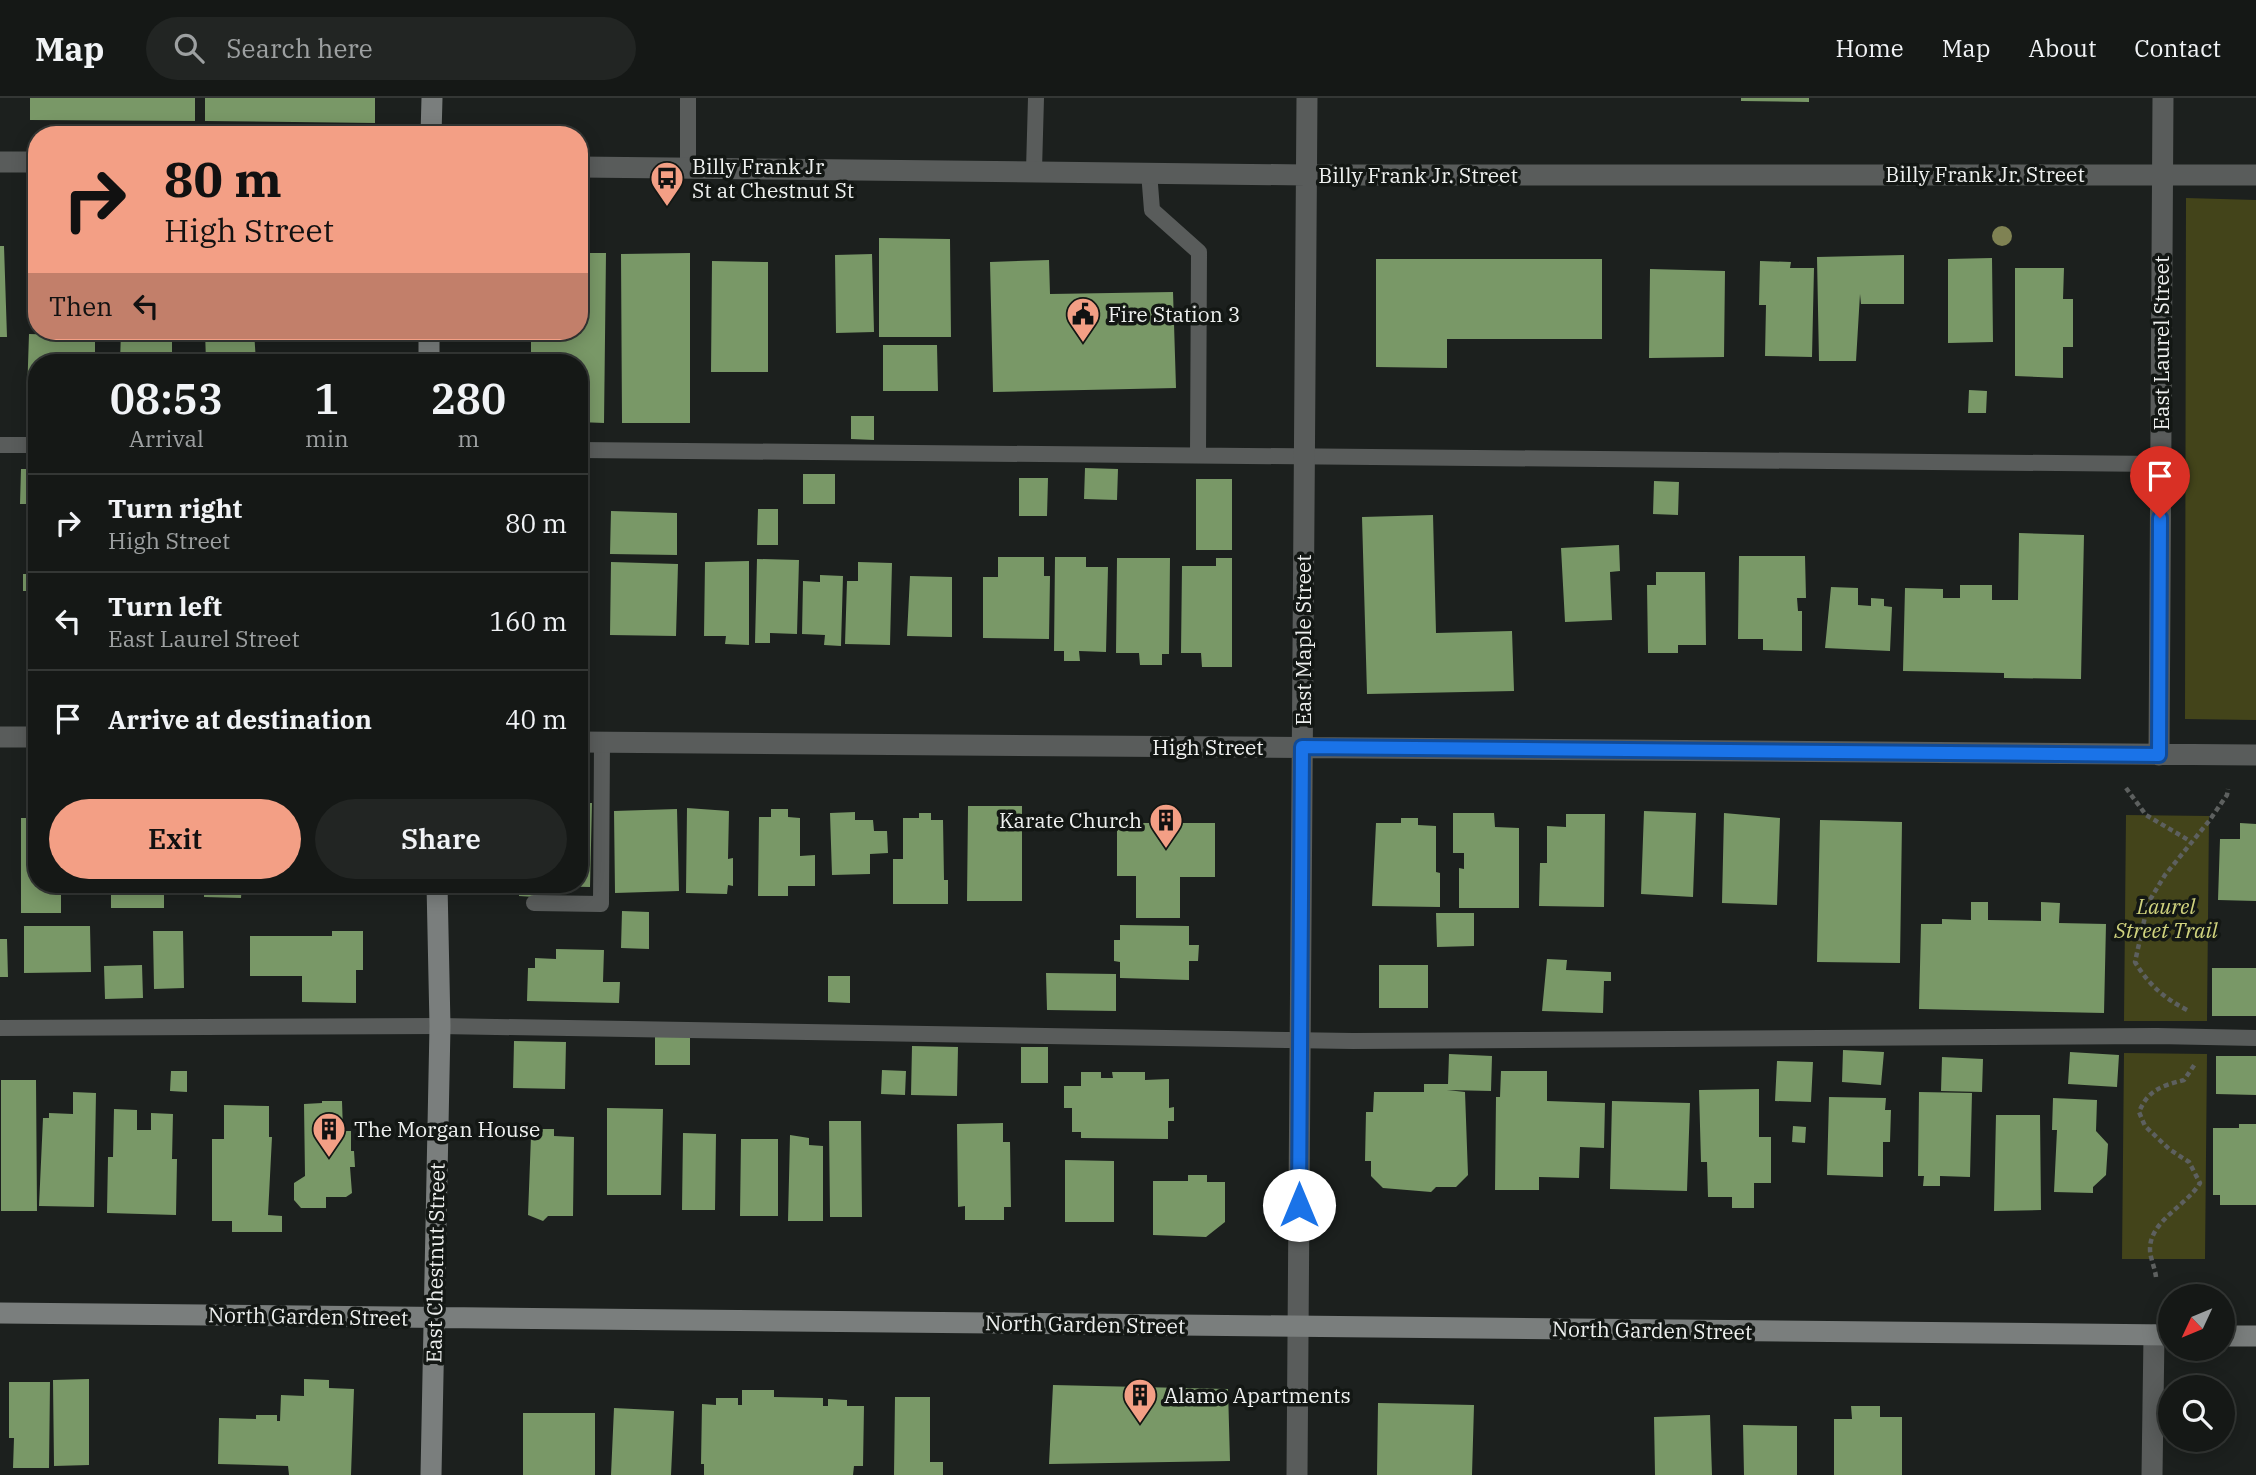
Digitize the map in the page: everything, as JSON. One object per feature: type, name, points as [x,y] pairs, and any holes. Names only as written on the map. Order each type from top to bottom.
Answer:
[{"type":"street","points":[[431,126],[432,98]]},
{"type":"street","name":"East Maple Street","points":[[1297,1475],[1307,98]]},
{"type":"street","name":"East Laurel Street","points":[[2159,755],[2162,98]]},
{"type":"street","points":[[0,162],[28,162]]},
{"type":"street","name":"Billy Frank Jr. Street","points":[[588,167],[1306,175],[2256,175]]},
{"type":"street","points":[[0,737],[28,737]]},
{"type":"street","name":"High Street","points":[[588,742],[2256,755]]},
{"type":"street","name":"East Chestnut Street","points":[[431,1475],[440,1026],[437,893]]},
{"type":"street","name":"North Garden Street","points":[[0,1313],[2158,1335]]},
{"type":"street","points":[[2235,1336],[2256,1336]]},
{"type":"street","points":[[2152,1475],[2160,1362]]},
{"type":"lane","points":[[688,98],[688,167]]},
{"type":"lane","points":[[1034,170],[1035,98]]},
{"type":"lane","points":[[1149,172],[1152,210],[1199,252],[1198,455]]},
{"type":"lane","points":[[0,445],[28,445]]},
{"type":"lane","points":[[588,450],[2160,464]]},
{"type":"lane","points":[[534,903],[601,904],[602,742]]},
{"type":"lane","points":[[0,1028],[440,1026],[1300,1040],[2256,1038]]},
{"type":"path","points":[[2126,788],[2146,815],[2190,841]]},
{"type":"path","points":[[2192,1012],[2165,998],[2145,978],[2135,962],[2148,903],[2190,841],[2210,821],[2227,796],[2228,789]]},
{"type":"path","points":[[2156,1277],[2150,1249],[2160,1221],[2189,1200],[2200,1183],[2189,1162],[2168,1149],[2145,1126],[2139,1112],[2145,1097],[2159,1087],[2183,1080],[2194,1067],[2197,1037]]},
{"type":"green space","points":[[2186,198],[2256,200],[2256,720],[2185,719]]},
{"type":"green space","name":"Laurel Street Trail","points":[[2126,815],[2209,816],[2207,1021],[2124,1021]]},
{"type":"green space","points":[[2124,1053],[2207,1054],[2205,1259],[2122,1259]]},
{"type":"building","points":[[30,98],[195,98],[195,121],[30,120]]},
{"type":"building","points":[[205,98],[375,98],[375,123],[205,121]]},
{"type":"building","points":[[1741,98],[1809,98],[1809,102],[1741,101]]},
{"type":"building","points":[[879,238],[950,239],[951,337],[879,337]]},
{"type":"building","points":[[0,246],[4,246],[7,337],[0,337]]},
{"type":"building","points":[[588,253],[606,253],[604,423],[588,422],[588,354],[531,354],[531,340],[588,340]]},
{"type":"building","points":[[690,253],[690,423],[622,423],[621,254]]},
{"type":"building","points":[[872,254],[874,332],[836,333],[835,255]]},
{"type":"building","points":[[1904,255],[1904,304],[1861,304],[1860,294],[1856,361],[1819,361],[1817,257]]},
{"type":"building","points":[[1992,258],[1993,342],[1948,343],[1948,259]]},
{"type":"building","points":[[1376,259],[1602,259],[1602,339],[1447,339],[1447,368],[1376,367]]},
{"type":"building","name":"Fire Station 3","points":[[1049,260],[1050,294],[1173,292],[1176,388],[993,392],[990,262]]},
{"type":"building","points":[[712,261],[768,262],[768,372],[711,372]]},
{"type":"building","points":[[1760,261],[1791,262],[1790,268],[1814,268],[1812,357],[1765,356],[1766,305],[1759,305]]},
{"type":"building","points":[[2015,268],[2064,268],[2063,299],[2073,299],[2073,347],[2063,347],[2063,378],[2015,376]]},
{"type":"building","points":[[1650,269],[1725,271],[1724,357],[1649,358]]},
{"type":"building","points":[[29,340],[95,340],[95,354],[28,354]]},
{"type":"building","points":[[121,340],[172,340],[172,354],[120,354]]},
{"type":"building","points":[[205,340],[255,340],[255,354],[206,354]]},
{"type":"building","points":[[883,345],[937,345],[938,391],[883,391]]},
{"type":"building","points":[[1969,390],[1987,391],[1986,413],[1968,413]]},
{"type":"building","points":[[851,416],[874,416],[874,440],[851,439]]},
{"type":"building","points":[[1085,468],[1118,469],[1117,500],[1084,499]]},
{"type":"building","points":[[21,469],[28,469],[28,504],[20,504]]},
{"type":"building","points":[[803,474],[835,474],[835,504],[803,504]]},
{"type":"building","points":[[1019,478],[1048,478],[1047,516],[1019,516]]},
{"type":"building","points":[[1196,479],[1232,479],[1232,550],[1196,550]]},
{"type":"building","points":[[1654,481],[1679,482],[1678,515],[1653,514]]},
{"type":"building","points":[[758,509],[778,509],[778,545],[757,545]]},
{"type":"building","points":[[611,511],[677,513],[677,555],[610,554]]},
{"type":"building","points":[[1433,515],[1436,633],[1512,631],[1514,691],[1367,694],[1362,517]]},
{"type":"building","points":[[2019,533],[2084,535],[2081,679],[2004,678],[2004,673],[1903,671],[1905,588],[1943,589],[1943,598],[1960,598],[1960,585],[1992,585],[1992,600],[2018,600]]},
{"type":"building","points":[[1619,545],[1620,571],[1610,572],[1612,620],[1565,622],[1561,548]]},
{"type":"building","points":[[1739,556],[1805,556],[1806,598],[1797,598],[1798,611],[1802,611],[1802,651],[1763,650],[1763,639],[1738,639]]},
{"type":"building","points":[[998,557],[1044,557],[1044,576],[1050,576],[1049,639],[983,638],[983,577],[998,577]]},
{"type":"building","points":[[1055,557],[1086,557],[1086,567],[1108,567],[1106,652],[1079,651],[1080,661],[1064,661],[1064,651],[1054,651]]},
{"type":"building","points":[[1117,558],[1170,558],[1169,654],[1162,654],[1162,665],[1140,665],[1139,653],[1116,653]]},
{"type":"building","points":[[1216,558],[1232,558],[1232,667],[1202,667],[1201,653],[1181,653],[1182,566],[1216,566]]},
{"type":"building","points":[[757,559],[799,560],[797,634],[770,633],[770,643],[755,643]]},
{"type":"building","points":[[749,561],[749,645],[725,644],[726,636],[704,636],[705,562]]},
{"type":"building","points":[[611,562],[678,564],[676,636],[610,635]]},
{"type":"building","points":[[858,562],[892,563],[890,645],[845,644],[847,581],[858,581]]},
{"type":"building","points":[[1656,572],[1705,572],[1706,645],[1678,645],[1678,653],[1648,653],[1647,585],[1656,585]]},
{"type":"building","points":[[23,574],[28,574],[28,591],[23,591]]},
{"type":"building","points":[[820,575],[843,576],[841,646],[824,645],[825,635],[802,634],[803,581],[820,582]]},
{"type":"building","points":[[910,576],[952,577],[952,637],[907,636]]},
{"type":"building","points":[[1831,587],[1858,588],[1858,605],[1871,606],[1871,598],[1884,599],[1884,606],[1892,607],[1890,651],[1825,648]]},
{"type":"building","points":[[588,803],[592,803],[590,887]]},
{"type":"building","points":[[968,806],[1022,806],[1022,901],[967,901]]},
{"type":"building","points":[[687,808],[729,811],[728,859],[733,858],[733,886],[728,885],[727,894],[686,893]]},
{"type":"building","points":[[677,809],[679,891],[615,893],[614,811]]},
{"type":"building","points":[[771,809],[788,809],[788,817],[800,818],[800,856],[815,855],[815,886],[788,886],[788,896],[758,896],[759,817],[771,817]]},
{"type":"building","points":[[1644,811],[1696,813],[1693,897],[1641,894]]},
{"type":"building","points":[[855,812],[855,820],[873,820],[874,831],[887,831],[888,853],[870,854],[870,874],[832,875],[830,813]]},
{"type":"building","points":[[919,813],[931,813],[931,820],[943,820],[944,880],[948,880],[948,904],[893,904],[893,859],[903,859],[903,818],[919,818]]},
{"type":"building","points":[[1453,813],[1494,813],[1495,827],[1519,828],[1519,908],[1459,908],[1459,868],[1464,869],[1464,853],[1453,853]]},
{"type":"building","points":[[1724,813],[1780,818],[1777,905],[1722,903]]},
{"type":"building","points":[[1566,814],[1605,814],[1604,907],[1539,906],[1540,863],[1547,863],[1547,826],[1566,827]]},
{"type":"building","points":[[21,818],[28,818],[28,893],[61,893],[61,913],[21,913]]},
{"type":"building","points":[[1401,818],[1418,818],[1418,825],[1436,826],[1436,872],[1440,873],[1440,907],[1372,906],[1376,823],[1401,823]]},
{"type":"building","points":[[1820,820],[1902,822],[1900,963],[1817,962]]},
{"type":"building","name":"Karate Church","points":[[1117,823],[1215,823],[1215,877],[1180,877],[1180,918],[1136,918],[1136,876],[1117,876]]},
{"type":"building","points":[[2240,823],[2256,824],[2256,901],[2218,900],[2220,839],[2240,839]]},
{"type":"building","points":[[111,893],[164,893],[164,908],[111,908]]},
{"type":"building","points":[[204,893],[241,893],[241,898],[204,897]]},
{"type":"building","points":[[519,893],[535,893],[535,897],[519,896]]},
{"type":"building","points":[[1971,902],[1988,902],[1988,920],[2041,921],[2041,902],[2060,903],[2059,923],[2106,924],[2104,1013],[1919,1009],[1921,924],[1942,924],[1942,919],[1971,920]]},
{"type":"building","points":[[622,911],[649,912],[649,949],[621,948]]},
{"type":"building","points":[[1436,913],[1474,913],[1474,946],[1437,947]]},
{"type":"building","points":[[1120,925],[1189,926],[1189,945],[1199,945],[1198,961],[1189,961],[1189,980],[1120,978],[1120,962],[1114,961],[1114,940],[1120,940]]},
{"type":"building","points":[[24,926],[90,926],[91,972],[24,973]]},
{"type":"building","points":[[153,931],[183,931],[184,988],[154,989]]},
{"type":"building","points":[[332,931],[363,931],[363,970],[356,970],[356,1003],[302,1002],[302,976],[250,976],[250,936],[332,936]]},
{"type":"building","points":[[0,939],[7,939],[8,977],[0,977]]},
{"type":"building","points":[[556,949],[604,950],[603,982],[620,982],[619,1003],[527,1001],[528,968],[535,968],[535,958],[556,959]]},
{"type":"building","points":[[1547,959],[1567,960],[1566,970],[1611,972],[1611,981],[1604,981],[1603,1013],[1542,1011]]},
{"type":"building","points":[[142,965],[143,998],[105,999],[104,966]]},
{"type":"building","points":[[1379,965],[1428,965],[1428,1008],[1379,1008]]},
{"type":"building","points":[[2212,968],[2256,968],[2256,1016],[2212,1016]]},
{"type":"building","points":[[1046,973],[1116,974],[1116,1011],[1047,1010]]},
{"type":"building","points":[[828,976],[850,976],[850,1003],[828,1002]]},
{"type":"building","points":[[655,1035],[690,1036],[690,1065],[655,1065]]},
{"type":"building","points":[[514,1041],[566,1042],[565,1089],[513,1088]]},
{"type":"building","points":[[912,1046],[958,1047],[957,1096],[911,1095]]},
{"type":"building","points":[[1021,1047],[1048,1047],[1048,1083],[1021,1083]]},
{"type":"building","points":[[1843,1050],[1884,1052],[1881,1085],[1842,1082]]},
{"type":"building","points":[[2070,1052],[2119,1055],[2117,1087],[2068,1084]]},
{"type":"building","points":[[1449,1054],[1492,1056],[1491,1091],[1447,1090],[1465,1092],[1468,1175],[1456,1187],[1436,1187],[1431,1192],[1383,1188],[1371,1176],[1371,1161],[1365,1161],[1366,1112],[1373,1112],[1374,1092],[1424,1092],[1424,1084],[1448,1084]]},
{"type":"building","points":[[2216,1056],[2256,1056],[2256,1095],[2216,1094]]},
{"type":"building","points":[[1942,1057],[1983,1059],[1982,1092],[1941,1091]]},
{"type":"building","points":[[1777,1061],[1813,1062],[1811,1102],[1775,1101]]},
{"type":"building","points":[[882,1070],[906,1071],[905,1095],[881,1094]]},
{"type":"building","points":[[171,1071],[187,1071],[187,1092],[170,1091]]},
{"type":"building","points":[[1501,1071],[1547,1071],[1547,1101],[1605,1103],[1604,1148],[1580,1147],[1579,1178],[1539,1177],[1539,1190],[1495,1190],[1496,1097],[1500,1097]]},
{"type":"building","points":[[1081,1072],[1101,1072],[1101,1078],[1113,1078],[1112,1072],[1145,1072],[1145,1080],[1169,1079],[1169,1108],[1174,1107],[1174,1121],[1168,1121],[1168,1139],[1081,1138],[1081,1132],[1072,1132],[1072,1108],[1064,1108],[1064,1086],[1081,1086]]},
{"type":"building","points":[[1,1080],[36,1080],[37,1211],[1,1211]]},
{"type":"building","points":[[1759,1089],[1759,1137],[1771,1137],[1771,1183],[1754,1183],[1754,1208],[1732,1208],[1732,1197],[1708,1197],[1707,1162],[1701,1162],[1699,1090]]},
{"type":"building","points":[[73,1092],[96,1093],[94,1207],[39,1206],[43,1118],[49,1118],[49,1113],[73,1114]]},
{"type":"building","points":[[1919,1092],[1972,1093],[1970,1177],[1940,1176],[1940,1186],[1923,1186],[1924,1176],[1918,1176]]},
{"type":"building","points":[[1829,1097],[1886,1098],[1885,1110],[1891,1110],[1890,1142],[1883,1142],[1883,1177],[1827,1175]]},
{"type":"building","points":[[2053,1098],[2097,1100],[2096,1131],[2108,1144],[2106,1175],[2093,1187],[2093,1193],[2054,1192],[2057,1130],[2052,1130]]},
{"type":"building","name":"The Morgan House","points":[[342,1101],[343,1131],[351,1131],[351,1151],[354,1151],[355,1167],[350,1167],[352,1193],[346,1197],[326,1197],[326,1208],[301,1208],[294,1200],[294,1183],[305,1176],[304,1104]]},
{"type":"building","points":[[1612,1101],[1690,1103],[1687,1191],[1610,1189]]},
{"type":"building","points":[[224,1105],[269,1106],[269,1137],[272,1137],[268,1215],[282,1216],[282,1232],[232,1232],[232,1221],[212,1221],[212,1139],[224,1139]]},
{"type":"building","points":[[607,1108],[663,1109],[661,1195],[607,1195]]},
{"type":"building","points":[[114,1109],[137,1110],[137,1130],[151,1130],[151,1113],[173,1114],[172,1159],[177,1159],[176,1215],[107,1213],[108,1157],[113,1157]]},
{"type":"building","points":[[1996,1115],[2040,1115],[2041,1210],[1994,1211]]},
{"type":"building","points":[[829,1121],[861,1121],[862,1217],[830,1217]]},
{"type":"building","points":[[1003,1123],[1003,1142],[1010,1142],[1011,1207],[1004,1207],[1004,1220],[965,1220],[965,1206],[958,1207],[957,1124]]},
{"type":"building","points":[[2239,1124],[2256,1124],[2256,1205],[2220,1205],[2220,1195],[2213,1195],[2213,1128],[2239,1128]]},
{"type":"building","points":[[1793,1126],[1806,1127],[1805,1143],[1792,1142]]},
{"type":"building","points":[[540,1129],[554,1129],[554,1136],[574,1137],[573,1216],[548,1216],[543,1221],[528,1215],[531,1136],[540,1136]]},
{"type":"building","points":[[683,1133],[716,1134],[715,1210],[682,1210]]},
{"type":"building","points":[[790,1135],[809,1138],[809,1145],[823,1146],[823,1221],[788,1221]]},
{"type":"building","points":[[741,1139],[778,1139],[778,1216],[740,1216]]},
{"type":"building","points":[[1065,1160],[1114,1161],[1114,1222],[1065,1222]]},
{"type":"building","points":[[1188,1175],[1207,1175],[1207,1182],[1225,1182],[1225,1222],[1206,1237],[1153,1235],[1153,1181],[1188,1181]]},
{"type":"building","points":[[89,1379],[89,1465],[54,1466],[53,1380]]},
{"type":"building","points":[[304,1379],[329,1380],[329,1388],[354,1389],[351,1475],[289,1475],[288,1466],[218,1464],[219,1418],[256,1419],[256,1415],[277,1415],[277,1421],[280,1421],[281,1395],[304,1396]]},
{"type":"building","points":[[9,1382],[50,1382],[49,1468],[13,1468],[14,1438],[9,1438]]},
{"type":"building","name":"Alamo Apartments","points":[[1053,1385],[1228,1389],[1230,1461],[1049,1464]]},
{"type":"building","points":[[742,1390],[774,1390],[774,1397],[823,1398],[823,1406],[828,1406],[828,1399],[847,1400],[847,1406],[864,1406],[863,1466],[854,1466],[853,1475],[704,1475],[704,1464],[701,1464],[702,1404],[716,1405],[716,1398],[738,1398],[738,1405],[742,1405]]},
{"type":"building","points":[[895,1397],[930,1397],[930,1462],[943,1462],[943,1475],[894,1475]]},
{"type":"building","points":[[1378,1403],[1474,1405],[1472,1475],[1377,1475]]},
{"type":"building","points":[[1851,1406],[1880,1406],[1880,1417],[1902,1417],[1902,1475],[1834,1475],[1834,1419],[1852,1419]]},
{"type":"building","points":[[614,1408],[674,1411],[671,1475],[611,1475]]},
{"type":"building","points":[[523,1413],[595,1413],[595,1475],[523,1475]]},
{"type":"building","points":[[1710,1415],[1712,1475],[1655,1475],[1654,1417]]},
{"type":"building","points":[[1743,1425],[1797,1426],[1797,1475],[1744,1475]]},
{"type":"place","name":"Billy Frank Jr St at Chestnut St","points":[[667,208]]},
{"type":"place","name":"Fire Station 3","points":[[1083,344]]},
{"type":"place","name":"Karate Church","points":[[1166,850]]},
{"type":"place","name":"The Morgan House","points":[[329,1159]]},
{"type":"place","name":"Alamo Apartments","points":[[1140,1425]]},
{"type":"route","points":[[1299,1205],[1302,747],[2159,755],[2160,518]]}]
